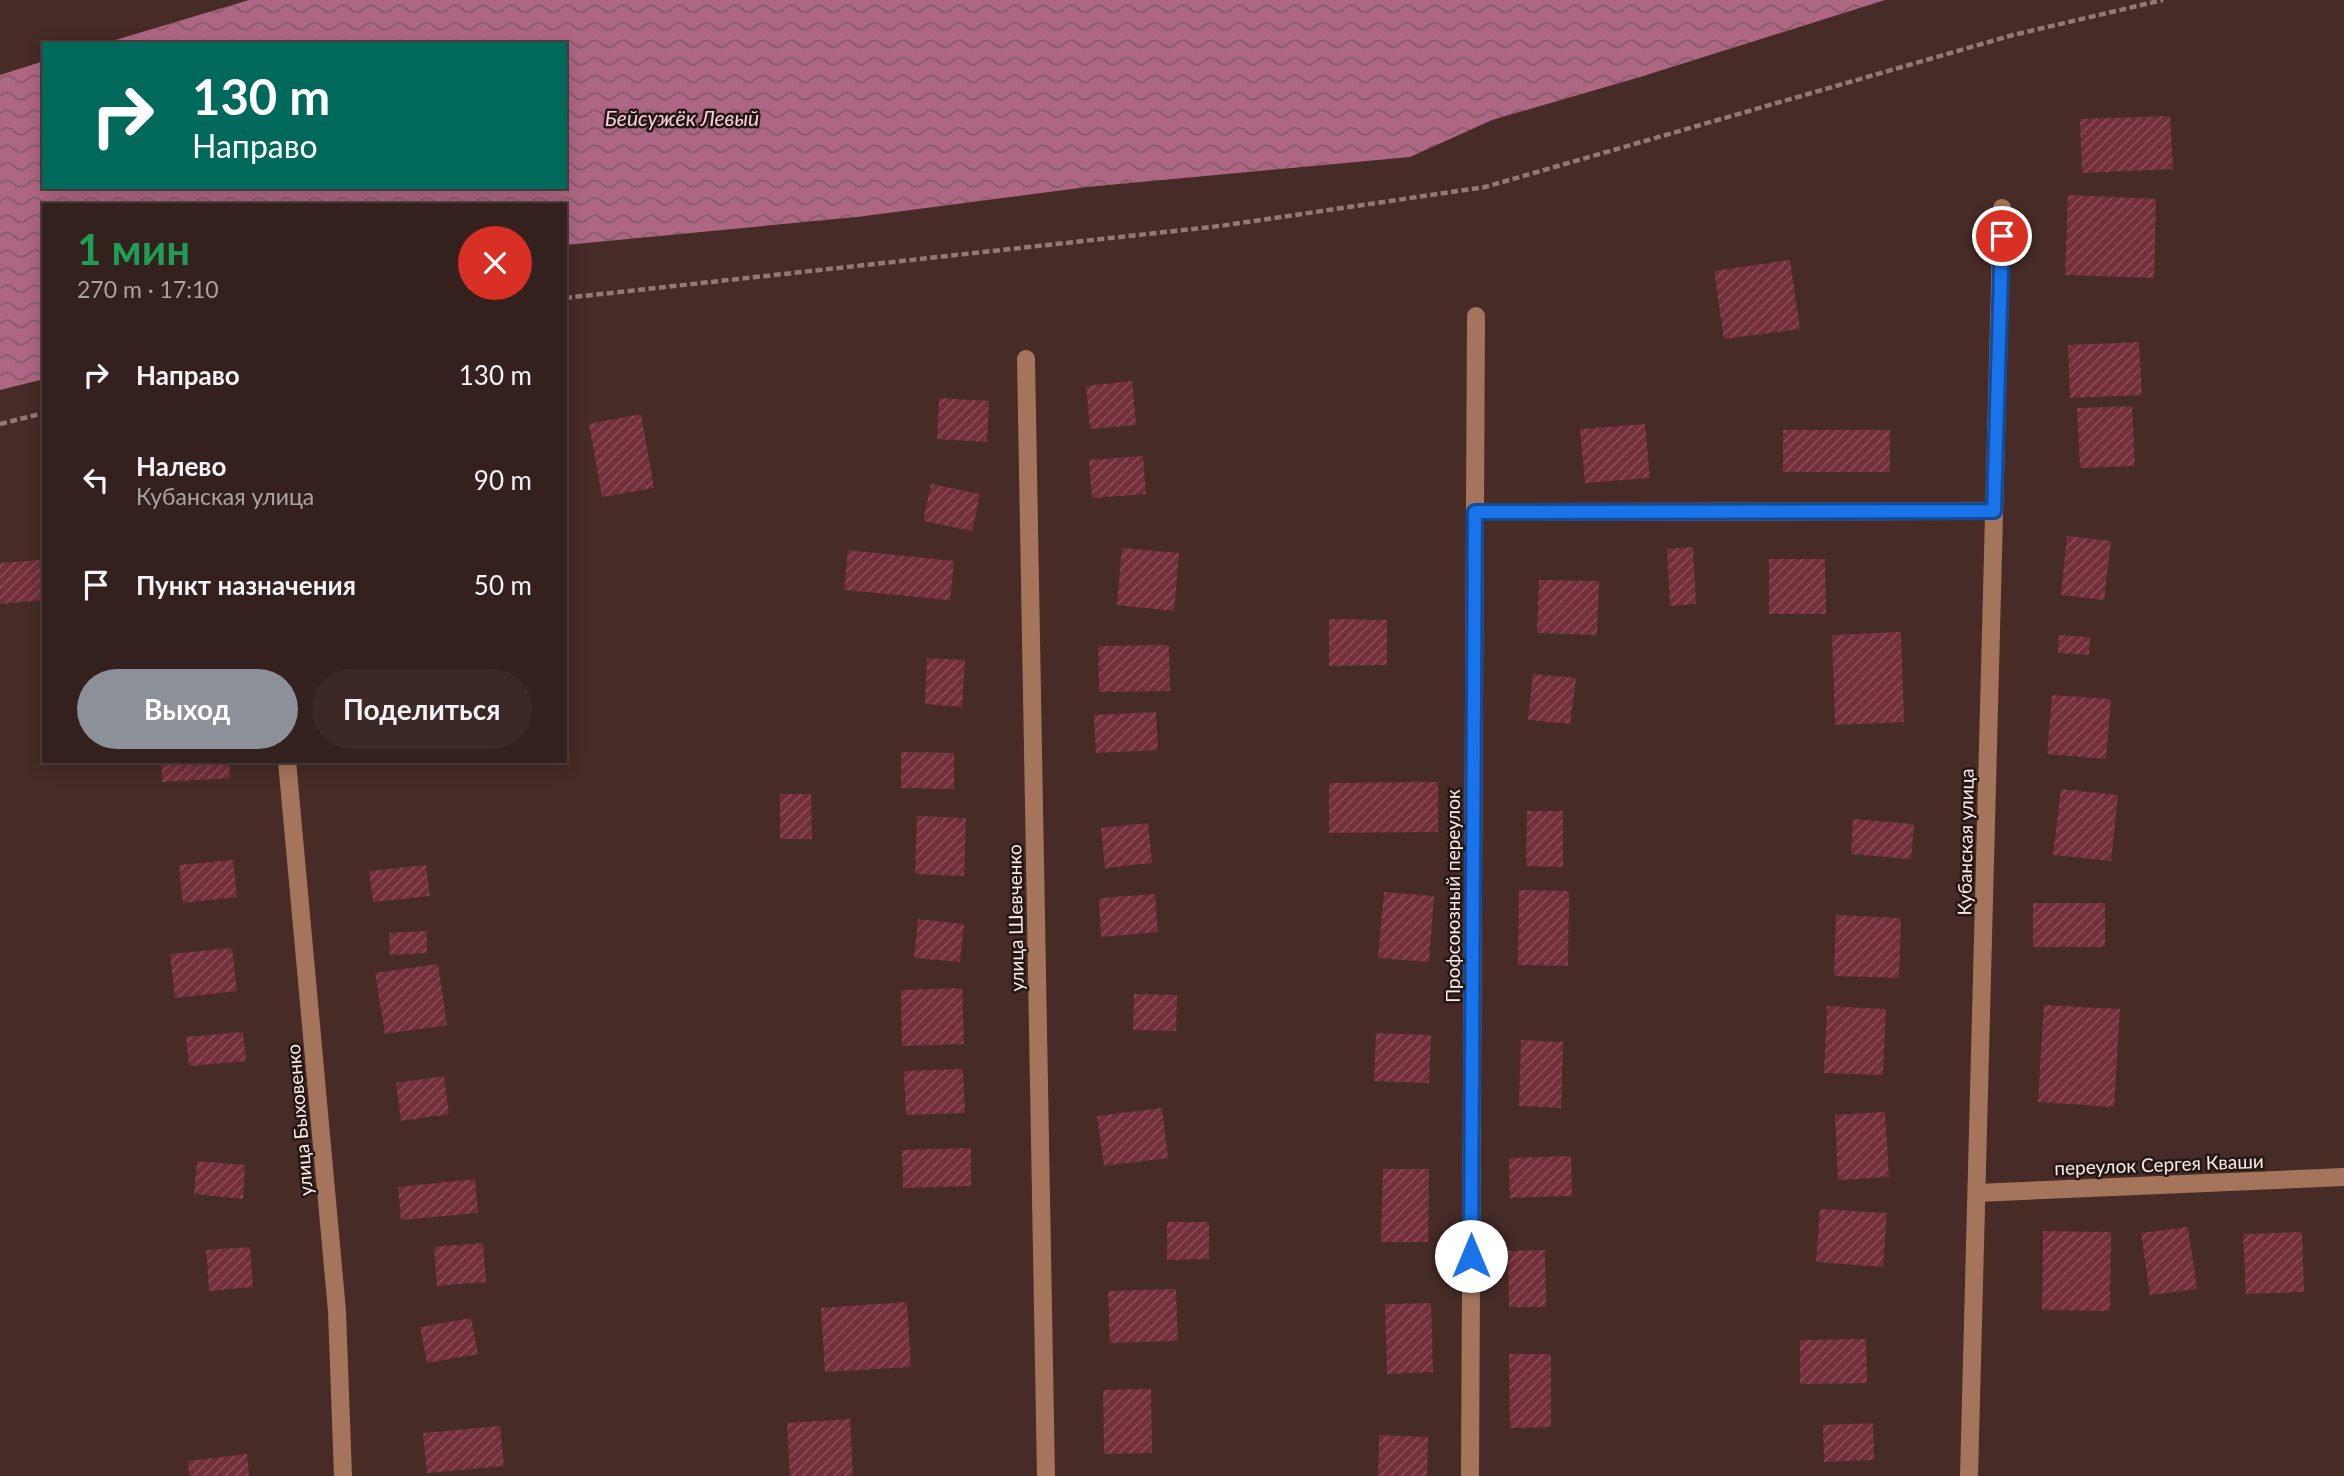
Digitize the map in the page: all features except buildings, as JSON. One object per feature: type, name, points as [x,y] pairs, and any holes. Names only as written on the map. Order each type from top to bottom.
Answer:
[{"type":"street","name":"Кубанская улица","points":[[1969,1476],[2002,208]]},
{"type":"street","name":"Профсоюзный переулок","points":[[1470,1476],[1476,316]]},
{"type":"street","name":"улица Шевченко","points":[[1026,359],[1046,1476]]},
{"type":"street","points":[[1475,512],[1994,511]]},
{"type":"street","name":"улица Быховенко","points":[[287,763],[337,1311],[343,1476]]},
{"type":"street","name":"переулок Сергея Кваши","points":[[1977,1193],[2344,1177]]},
{"type":"path","points":[[567,298],[1220,226],[1485,187],[2013,35],[2163,0]]},
{"type":"path","points":[[0,424],[42,414]]},
{"type":"water","name":"Бейсужёк Левый","points":[[249,0],[1885,0],[1492,120],[1410,157],[1087,187],[857,217],[567,245],[567,203],[42,203],[42,380],[0,390],[0,75],[42,62],[42,189],[567,189],[567,42],[109,42]]},
{"type":"route","points":[[1471,1256],[1475,512],[1994,511],[2002,236]]}]
